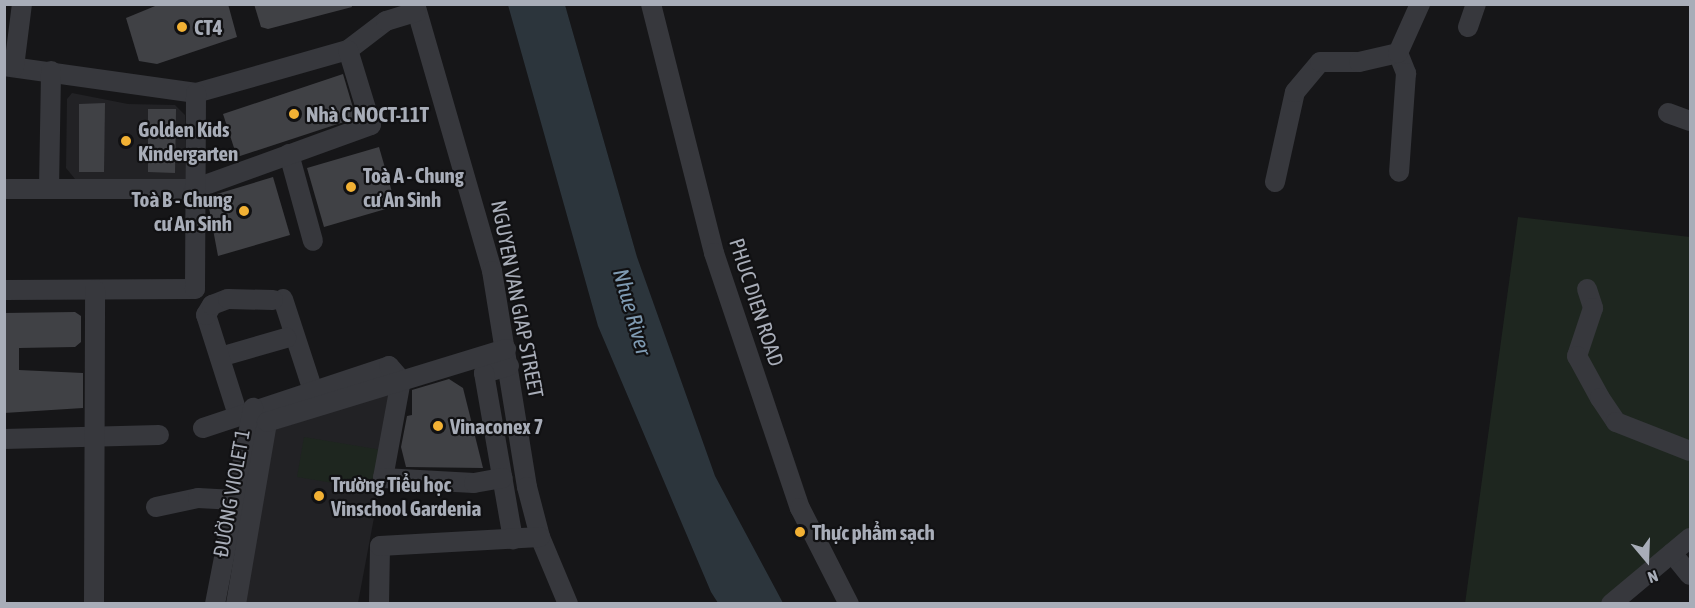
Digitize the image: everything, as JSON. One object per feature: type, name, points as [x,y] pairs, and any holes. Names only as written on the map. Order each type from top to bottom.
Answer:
[{"type":"street","points":[[22,4],[9,66],[196,93],[348,50],[384,13],[415,8]]},
{"type":"street","name":"PHUC DIEN ROAD","points":[[651,4],[714,253],[800,508],[849,603]]},
{"type":"street","points":[[1398,172],[1406,72],[1398,53],[1420,4]]},
{"type":"street","points":[[1468,27],[1473,5]]},
{"type":"street","name":"NGUYEN VAN GIAP STREET","points":[[415,8],[479,219],[540,537],[568,603]]},
{"type":"street","points":[[4,189],[194,189],[371,125],[348,50]]},
{"type":"street","points":[[1275,182],[1295,92],[1320,62],[1359,62],[1398,53]]},
{"type":"street","points":[[49,188],[51,71]]},
{"type":"street","points":[[4,290],[195,289],[196,93]]},
{"type":"street","points":[[1668,113],[1690,121]]},
{"type":"street","points":[[289,154],[313,241]]},
{"type":"street","points":[[1587,289],[1593,308],[1577,356],[1600,398],[1616,422],[1690,451]]},
{"type":"street","points":[[94,603],[95,290]]},
{"type":"street","points":[[215,603],[235,500],[245,410],[220,357],[208,309],[228,299],[278,299],[314,391]]},
{"type":"street","points":[[220,357],[286,338]]},
{"type":"street","points":[[401,380],[480,365],[507,357]]},
{"type":"street","points":[[480,365],[513,539]]},
{"type":"street","points":[[202,428],[245,410],[314,391],[389,366],[401,380]]},
{"type":"street","points":[[401,380],[383,478],[474,483],[502,478]]},
{"type":"street","name":"ĐƯỜNG VIOLET 1","points":[[236,603],[267,422],[401,380]]},
{"type":"street","points":[[4,439],[95,439],[159,435]]},
{"type":"street","points":[[156,507],[198,498],[235,500]]},
{"type":"street","points":[[379,603],[380,546],[540,537]]},
{"type":"street","points":[[1611,603],[1690,538]]},
{"type":"street","points":[[1672,553],[1690,575]]},
{"type":"shaded area","name":"Golden Kids Kindergarten","points":[[72,93],[128,104],[175,105],[185,115],[186,182],[75,179],[66,168],[67,99]]},
{"type":"shaded area","points":[[1518,217],[1690,237],[1690,538],[1611,603],[1465,604]]},
{"type":"shaded area","name":"Trường Tiểu học Vinschool Gardenia","points":[[398,390],[358,603],[243,604],[271,431]]},
{"type":"shaded area","points":[[304,437],[382,450],[375,490],[297,477]]},
{"type":"water","name":"Nhue River","points":[[508,5],[565,5],[637,257],[715,476],[783,603],[718,603],[711,592],[598,326]]},
{"type":"building","name":"CT4","points":[[160,4],[228,4],[237,37],[157,64],[139,61],[126,18]]},
{"type":"building","points":[[254,4],[351,4],[352,7],[268,29],[261,27]]},
{"type":"building","name":"Nhà C NOCT-11T","points":[[343,74],[356,118],[237,157],[223,114]]},
{"type":"building","points":[[105,103],[104,172],[79,172],[79,104]]},
{"type":"building","points":[[148,109],[176,109],[175,173],[148,172]]},
{"type":"building","name":"Toà A - Chung cư An Sinh","points":[[379,147],[396,206],[324,227],[307,168]]},
{"type":"building","name":"Toà B - Chung cư An Sinh","points":[[273,177],[290,235],[218,256],[207,197]]},
{"type":"building","points":[[75,312],[81,316],[81,342],[75,347],[19,348],[19,370],[83,373],[83,408],[4,413],[4,313]]},
{"type":"building","name":"Vinaconex 7","points":[[449,379],[463,388],[483,468],[406,467],[401,447],[407,416],[412,415],[412,390]]},
{"type":"place","name":"CT4","points":[[182,27]]},
{"type":"place","name":"Nhà C NOCT-11T","points":[[294,114]]},
{"type":"place","name":"Golden Kids Kindergarten","points":[[126,141]]},
{"type":"place","name":"Toà A - Chung cư An Sinh","points":[[351,187]]},
{"type":"place","name":"Toà B - Chung cư An Sinh","points":[[244,211]]},
{"type":"place","name":"Vinaconex 7","points":[[438,426]]},
{"type":"place","name":"Trường Tiểu học Vinschool Gardenia","points":[[319,496]]},
{"type":"place","name":"Thực phẩm sạch","points":[[800,532]]}]
